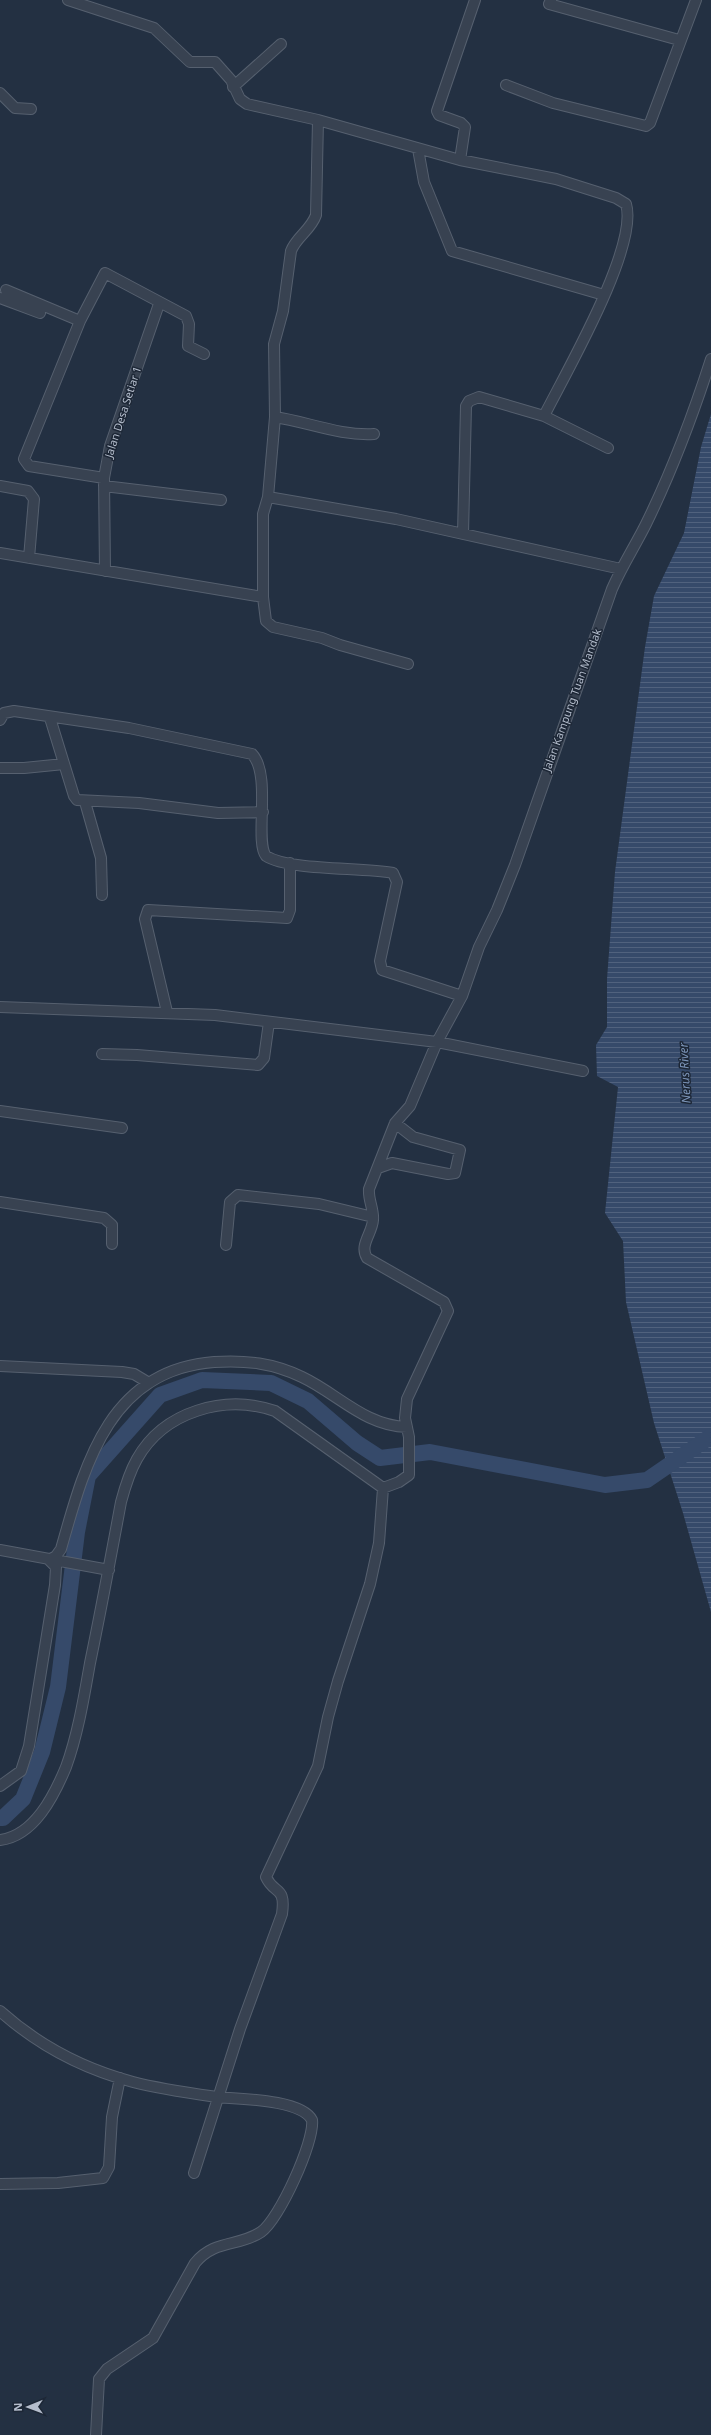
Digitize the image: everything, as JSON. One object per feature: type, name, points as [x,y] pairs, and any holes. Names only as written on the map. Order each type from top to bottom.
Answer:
[{"type":"street","points":[[68,0],[154,28],[190,62],[216,62],[231,80],[240,99],[247,104],[318,120],[460,160],[556,179],[622,200],[628,210],[628,221],[615,270],[591,327],[544,416]]},
{"type":"street","points":[[460,160],[465,127],[460,123],[439,115],[437,111],[475,0]]},
{"type":"street","points":[[551,0],[549,4],[679,40]]},
{"type":"street","points":[[506,85],[553,103],[646,126],[650,123],[679,40],[696,0]]},
{"type":"street","points":[[233,87],[281,44]]},
{"type":"street","points":[[0,93],[15,108],[31,109]]},
{"type":"street","points":[[318,120],[316,215],[311,225],[294,242],[288,258],[284,304],[274,344],[275,417],[268,497],[263,514],[263,597],[266,621],[273,627],[322,638],[340,645],[408,664]]},
{"type":"street","points":[[418,149],[424,182],[452,251],[604,295]]},
{"type":"street","points":[[204,354],[188,346],[188,319],[105,273],[80,321],[24,459],[29,466],[104,482],[221,500]]},
{"type":"street","points":[[3,294],[80,321]]},
{"type":"street","points":[[3,294],[40,313]]},
{"type":"street","name":"Jalan Desa Setiar 1","points":[[105,572],[104,482],[110,446],[159,304]]},
{"type":"street","name":"Jalan Kampung Tuan Mandak","points":[[395,1123],[410,1106],[437,1042],[462,996],[479,947],[515,864],[570,704],[621,569],[647,523],[698,400],[711,359]]},
{"type":"street","points":[[463,534],[466,406],[469,401],[480,398],[544,416],[608,448]]},
{"type":"street","points":[[275,417],[302,421],[344,433],[374,434]]},
{"type":"street","points":[[0,486],[28,491],[34,499],[28,558]]},
{"type":"street","points":[[268,497],[396,519],[621,569]]},
{"type":"street","points":[[0,553],[105,572],[263,597]]},
{"type":"street","points":[[0,720],[8,711],[129,728],[201,745],[252,754],[256,761],[263,812],[263,852],[272,860],[290,863],[393,873],[397,882],[380,961],[382,970],[462,996]]},
{"type":"street","points":[[50,718],[74,796],[77,800],[84,802],[139,803],[218,813],[263,812]]},
{"type":"street","points":[[0,768],[24,768],[64,764]]},
{"type":"street","points":[[84,802],[102,863],[102,895]]},
{"type":"street","points":[[167,1012],[145,919],[148,910],[287,918],[290,910],[290,863]]},
{"type":"street","points":[[0,1007],[167,1012],[269,1022],[437,1042],[583,1071]]},
{"type":"street","points":[[102,1054],[149,1055],[258,1065],[264,1058],[269,1022]]},
{"type":"street","points":[[0,1110],[122,1128]]},
{"type":"street","points":[[378,1168],[392,1163],[448,1174],[455,1173],[460,1150],[413,1136],[395,1123],[378,1168],[368,1196],[373,1217],[364,1248],[368,1258],[444,1302],[448,1311],[407,1400],[405,1418],[408,1432],[408,1475],[399,1482],[383,1488]]},
{"type":"street","points":[[226,1245],[230,1202],[238,1195],[319,1204],[373,1217]]},
{"type":"street","points":[[0,1202],[104,1218],[112,1225],[112,1244]]},
{"type":"street","points":[[53,1560],[61,1548],[89,1460],[105,1427],[132,1397],[149,1383],[172,1370],[191,1364],[225,1362],[267,1364],[303,1378],[367,1418],[408,1432]]},
{"type":"street","points":[[0,1366],[122,1372],[134,1374],[149,1383]]},
{"type":"street","points":[[0,1840],[18,1835],[26,1830],[48,1802],[66,1767],[84,1697],[121,1502],[128,1478],[137,1458],[151,1440],[179,1418],[209,1407],[240,1404],[275,1412],[383,1488]]},
{"type":"street","points":[[194,2173],[240,2029],[282,1914],[282,1896],[280,1890],[267,1880],[267,1873],[317,1770],[338,1681],[365,1604],[379,1543],[383,1488]]},
{"type":"street","points":[[0,1550],[109,1570]]},
{"type":"street","points":[[0,1786],[21,1771],[29,1746],[55,1585],[56,1567],[53,1560]]},
{"type":"street","points":[[0,2011],[25,2032],[67,2057],[120,2078],[150,2086],[219,2097],[266,2100],[310,2116],[313,2126],[299,2168],[286,2196],[269,2225],[255,2236],[219,2245],[202,2254],[195,2263],[153,2338],[102,2374],[97,2388],[96,2435]]},
{"type":"street","points":[[0,2184],[58,2183],[103,2178],[109,2167],[112,2117],[120,2078]]},
{"type":"water","name":"Nerus River","points":[[711,414],[711,1612],[683,1513],[654,1423],[626,1302],[623,1241],[605,1213],[618,1087],[597,1076],[596,1045],[607,1027],[607,979],[615,872],[645,647],[654,596],[684,533],[701,447]]},
{"type":"waterway","points":[[0,1818],[3,1818],[23,1799],[42,1752],[58,1687],[77,1532],[88,1476],[160,1395],[202,1380],[271,1383],[308,1401],[357,1443],[380,1458],[430,1452],[605,1485],[647,1480],[711,1436]]}]
